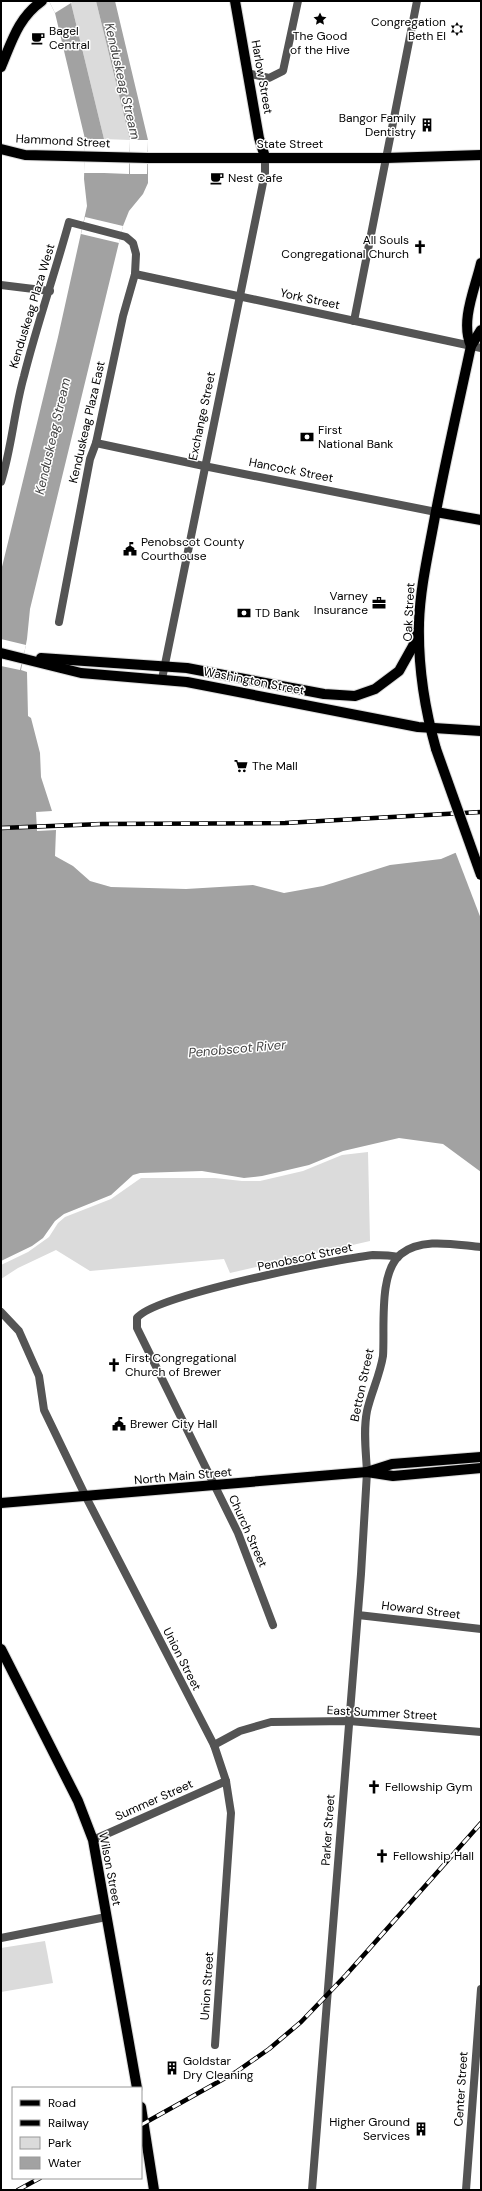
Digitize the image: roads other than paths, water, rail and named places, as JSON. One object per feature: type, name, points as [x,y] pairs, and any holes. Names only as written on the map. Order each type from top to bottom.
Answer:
[{"type":"main road","points":[[1,67],[22,20],[28,11],[42,1]]},
{"type":"main road","name":"Harlow Street","points":[[235,1],[259,138],[265,157]]},
{"type":"main road","name":"Hammond Street","points":[[1,149],[25,154],[148,158]]},
{"type":"main road","name":"State Street","points":[[148,158],[386,158],[481,155]]},
{"type":"main road","points":[[476,347],[466,327],[481,263]]},
{"type":"main road","points":[[476,347],[481,330]]},
{"type":"main road","name":"Oak Street","points":[[476,347],[436,512],[424,577],[419,624],[423,677],[430,728],[436,750],[481,874]]},
{"type":"main road","name":"Hancock Street","points":[[436,512],[481,520]]},
{"type":"main road","name":"Washington Street","points":[[23,657],[165,666],[211,671],[324,694],[355,696],[375,690],[399,670],[413,646],[419,624]]},
{"type":"main road","name":"Washington Street","points":[[1,653],[23,657],[81,673],[162,679],[226,688],[430,728],[481,731]]},
{"type":"main road","name":"North Main Street","points":[[1,1503],[86,1498],[367,1472],[392,1464],[481,1456]]},
{"type":"main road","name":"North Main Street","points":[[367,1472],[393,1476],[481,1468]]},
{"type":"main road","name":"Wilson Street","points":[[1,1649],[78,1801],[92,1840],[138,2087]]},
{"type":"main road","points":[[142,2113],[154,2190]]},
{"type":"street","points":[[247,73],[270,78],[277,76],[283,71],[298,1]]},
{"type":"street","points":[[354,321],[417,1]]},
{"type":"street","name":"Exchange Street","points":[[162,679],[204,466],[265,173],[265,157]]},
{"type":"street","name":"Kenduskeag Plaza West","points":[[1,482],[9,455],[15,409],[69,222],[121,234]]},
{"type":"street","name":"Kenduskeag Plaza East","points":[[58,622],[90,459],[96,443],[122,316],[135,274],[135,246],[129,238],[121,234]]},
{"type":"street","name":"York Street","points":[[135,274],[476,347]]},
{"type":"street","points":[[1,285],[50,291]]},
{"type":"street","name":"Hancock Street","points":[[96,443],[436,512]]},
{"type":"street","points":[[398,1257],[413,1247],[428,1244],[481,1247]]},
{"type":"street","name":"Penobscot Street","points":[[137,1318],[144,1310],[186,1296],[283,1272],[372,1256],[398,1257]]},
{"type":"street","name":"Betton Street","points":[[367,1472],[365,1438],[367,1413],[382,1356],[387,1280],[391,1266],[398,1257]]},
{"type":"street","name":"Union Street","points":[[1,1312],[20,1331],[39,1376],[44,1410],[86,1498],[214,1745],[226,1781],[231,1813],[215,2045]]},
{"type":"street","name":"Church Street","points":[[137,1318],[137,1328],[244,1546],[273,1625]]},
{"type":"street","name":"Parker Street","points":[[312,2190],[348,1720],[358,1615],[367,1472]]},
{"type":"street","name":"Howard Street","points":[[358,1615],[481,1629]]},
{"type":"street","name":"East Summer Street","points":[[214,1745],[240,1731],[271,1722],[348,1720],[481,1732]]},
{"type":"street","name":"Summer Street","points":[[92,1840],[226,1781]]},
{"type":"street","points":[[1,1938],[106,1917]]},
{"type":"street","name":"Center Street","points":[[466,2190],[477,2093],[481,1989]]},
{"type":"water","points":[[49,1],[70,1],[71,3],[104,139],[104,173],[129,174],[130,140],[96,1],[115,1],[148,140],[148,183],[143,194],[129,211],[123,226],[30,609],[27,639],[21,670],[27,672],[28,716],[31,718],[40,753],[41,777],[52,811],[36,812],[37,831],[56,830],[55,856],[73,866],[90,881],[111,887],[186,889],[253,885],[284,893],[323,886],[390,865],[441,859],[455,853],[481,848],[481,1172],[443,1144],[399,1138],[343,1151],[309,1165],[262,1176],[244,1178],[202,1171],[140,1173],[133,1175],[111,1195],[64,1214],[55,1221],[43,1238],[32,1246],[1,1261],[1,571],[58,337],[87,206],[84,179],[85,139],[55,13]]},
{"type":"railway","points":[[1,828],[102,824],[285,823],[481,812]]},
{"type":"railway","points":[[142,2124],[236,2072],[269,2049],[301,2022],[346,1975],[481,1823]]},
{"type":"railway","points":[[18,2190],[38,2179]]},
{"type":"place","name":"The Good of the Hive","points":[[320,19]]},
{"type":"place","name":"Congregation Beth El","points":[[457,29]]},
{"type":"place","name":"Bagel Central","points":[[38,38]]},
{"type":"place","name":"Bangor Family Dentistry","points":[[427,125]]},
{"type":"place","name":"Nest Cafe","points":[[217,178]]},
{"type":"place","name":"All Souls Congregational Church","points":[[420,247]]},
{"type":"place","name":"First National Bank","points":[[307,437]]},
{"type":"place","name":"Penobscot County Courthouse","points":[[130,549]]},
{"type":"place","name":"Varney Insurance","points":[[379,603]]},
{"type":"place","name":"TD Bank","points":[[244,613]]},
{"type":"place","name":"The Mall","points":[[241,766]]},
{"type":"place","name":"First Congregational Church of Brewer","points":[[114,1365]]},
{"type":"place","name":"Brewer City Hall","points":[[119,1424]]},
{"type":"place","name":"Fellowship Gym","points":[[374,1787]]},
{"type":"place","name":"Fellowship Hall","points":[[382,1856]]},
{"type":"place","name":"Goldstar Dry Cleaning","points":[[172,2068]]},
{"type":"place","name":"Higher Ground Services","points":[[421,2129]]},
{"type":"water label","name":"Kenduskeag Stream","points":[[123,81]]},
{"type":"water label","name":"Kenduskeag Stream","points":[[52,436]]},
{"type":"water label","name":"Penobscot River","points":[[237,1048]]}]
